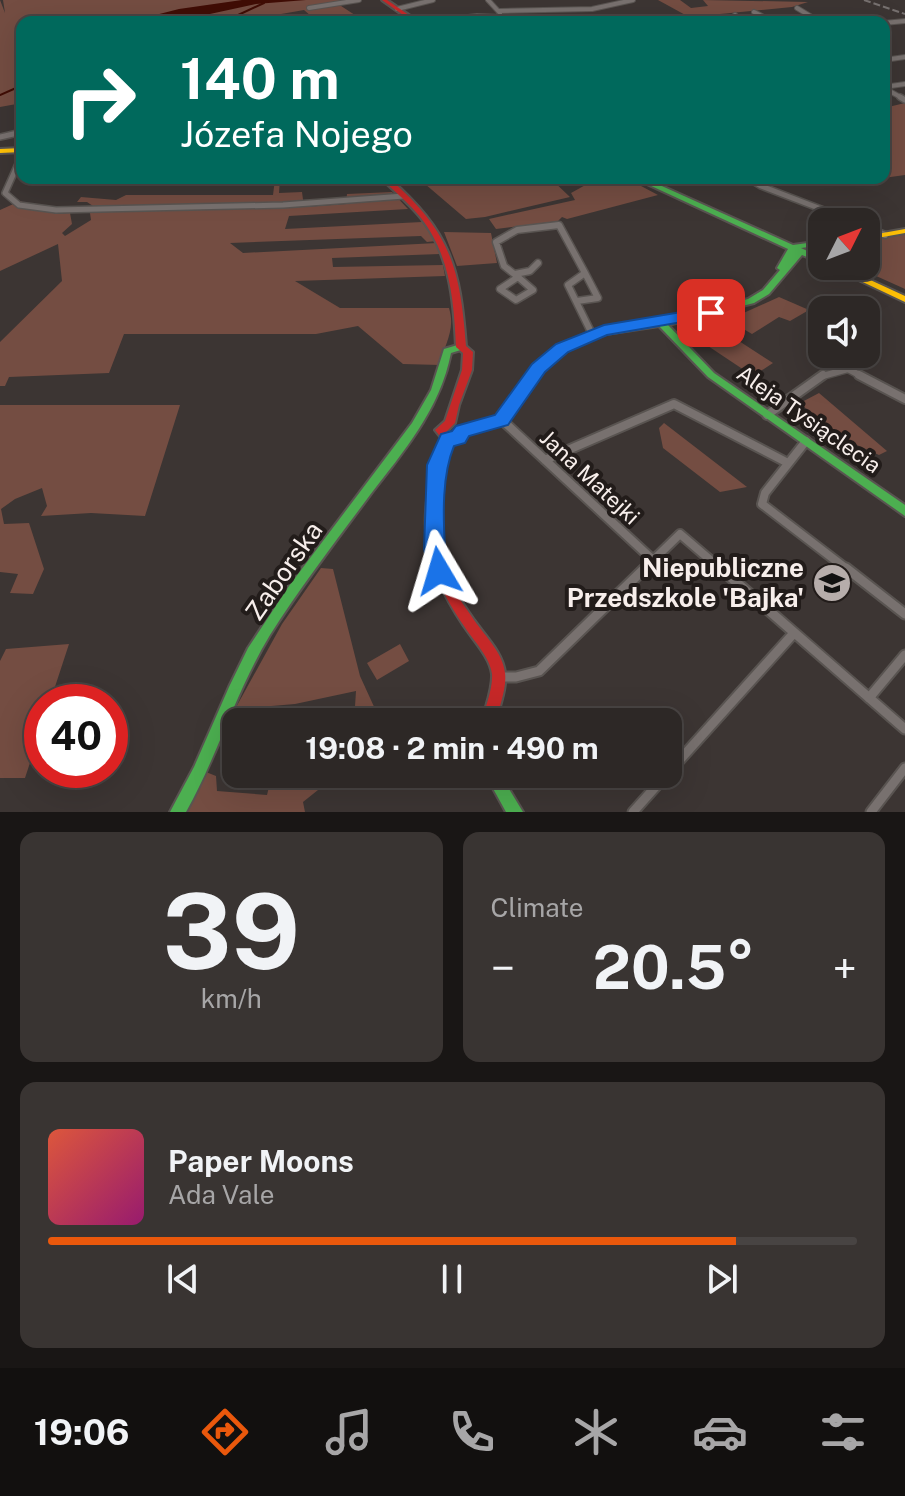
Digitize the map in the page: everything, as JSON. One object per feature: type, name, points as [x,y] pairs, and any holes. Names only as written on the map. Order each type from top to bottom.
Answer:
[{"type":"street","points":[[309,8],[359,0]]},
{"type":"street","points":[[384,0],[408,16]]},
{"type":"street","points":[[397,9],[433,0]]},
{"type":"street","points":[[488,0],[500,16]]},
{"type":"street","points":[[499,11],[592,9],[633,0]]},
{"type":"street","points":[[535,9],[540,4]]},
{"type":"street","points":[[797,8],[810,16]]},
{"type":"street","points":[[754,12],[762,16]]},
{"type":"street","points":[[16,167],[5,193],[19,205],[56,210],[194,210],[404,196]]},
{"type":"street","points":[[391,184],[431,223],[442,241],[460,330],[456,357],[464,377],[452,405],[450,423],[440,430],[448,439]]},
{"type":"street","points":[[651,184],[808,254]]},
{"type":"street","points":[[763,184],[821,208]]},
{"type":"street","points":[[538,263],[530,271],[516,276],[500,289],[516,300],[533,290],[516,276],[504,266],[496,242],[498,238],[517,230],[559,225],[598,298],[577,301]]},
{"type":"street","points":[[880,236],[905,231]]},
{"type":"street","points":[[880,233],[885,235]]},
{"type":"street","points":[[775,281],[797,249],[808,247]]},
{"type":"street","points":[[448,439],[458,438],[463,431],[502,420],[550,357],[592,334],[740,306],[764,294],[792,261],[797,249]]},
{"type":"street","points":[[792,261],[808,260]]},
{"type":"street","points":[[585,273],[568,285],[592,334]]},
{"type":"street","points":[[864,280],[905,299]]},
{"type":"street","name":"Aleja Tysiąclecia","points":[[661,323],[711,375],[905,511]]},
{"type":"street","name":"Zaborska","points":[[178,812],[247,666],[288,599],[391,459],[456,357]]},
{"type":"street","points":[[767,415],[806,385],[839,367],[905,399]]},
{"type":"street","points":[[545,460],[674,404],[788,463]]},
{"type":"street","name":"Jana Matejki","points":[[502,420],[653,560]]},
{"type":"street","points":[[450,423],[460,426],[463,431]]},
{"type":"street","points":[[448,439],[437,465],[434,549],[439,571],[496,662],[499,677],[492,708]]},
{"type":"street","points":[[806,441],[765,493],[762,504],[905,614]]},
{"type":"street","points":[[499,677],[516,677],[539,671],[680,534],[905,729]]},
{"type":"street","points":[[682,756],[794,633]]},
{"type":"street","points":[[869,698],[905,655]]},
{"type":"street","points":[[871,812],[905,768]]},
{"type":"street","points":[[500,788],[515,812]]},
{"type":"street","points":[[633,812],[654,788]]},
{"type":"shaded area","points":[[0,0],[5,13],[3,0],[355,0],[338,4],[356,16],[311,16],[304,10],[270,16],[16,16],[16,104],[0,107]]},
{"type":"shaded area","points":[[242,0],[306,0],[256,4],[201,16],[152,16]]},
{"type":"shaded area","points":[[658,0],[680,0],[691,8],[708,6],[703,0],[808,2],[792,7],[687,16]]},
{"type":"shaded area","points":[[905,103],[905,175],[890,177],[890,107]]},
{"type":"shaded area","points":[[274,184],[280,184],[279,193],[302,192],[304,207],[346,204],[347,194],[392,192],[408,209],[289,216],[285,229],[422,222],[436,241],[427,242],[421,236],[230,243],[243,253],[437,243],[440,254],[332,258],[333,267],[443,265],[445,276],[295,281],[340,308],[449,308],[450,331],[440,365],[403,364],[358,326],[316,334],[124,334],[109,373],[9,377],[5,386],[0,386],[0,342],[62,281],[58,244],[0,271],[0,210],[20,201],[56,214],[70,213],[72,224],[62,233],[65,236],[91,220],[90,213],[96,208],[87,202],[77,202],[81,197],[116,200],[126,195],[273,195]]},
{"type":"shaded area","points":[[425,184],[556,184],[570,197],[485,217],[466,219]]},
{"type":"shaded area","points":[[587,184],[637,184],[658,195],[567,219],[562,217],[558,221],[496,229],[489,219],[575,200],[571,193]]},
{"type":"shaded area","points":[[444,232],[491,233],[497,263],[457,266]]},
{"type":"shaded area","points":[[905,234],[905,289],[880,278],[880,238]]},
{"type":"shaded area","points":[[779,297],[808,310],[790,321],[779,317],[752,334],[728,320]]},
{"type":"shaded area","points":[[722,330],[773,363],[753,376],[702,342]]},
{"type":"shaded area","points":[[819,393],[887,451],[879,455],[848,441],[839,444],[823,439],[829,430],[800,403]]},
{"type":"shaded area","points":[[0,405],[180,405],[145,516],[91,513],[41,516],[47,506],[42,488],[15,499],[1,509],[4,524],[29,523],[44,569],[33,594],[10,593],[18,574],[0,572]]},
{"type":"shaded area","points":[[664,423],[747,487],[720,492],[663,448],[659,428]]},
{"type":"shaded area","points":[[321,568],[333,569],[360,676],[375,708],[355,708],[356,691],[295,704],[236,708],[282,624]]},
{"type":"shaded area","points":[[69,644],[56,684],[24,684],[24,778],[0,778],[0,661],[6,649]]},
{"type":"shaded area","points":[[400,644],[409,661],[377,680],[367,663]]},
{"type":"shaded area","points":[[206,772],[216,776],[217,791],[267,795],[269,788],[320,788],[303,802],[305,812],[187,812]]},
{"type":"waterway","points":[[236,16],[264,3]]},
{"type":"waterway","points":[[0,95],[16,88]]},
{"type":"railway","points":[[864,0],[905,14]]},
{"type":"traffic: fast","points":[[651,184],[808,255]]},
{"type":"traffic: fast","points":[[781,268],[793,247],[808,245]]},
{"type":"traffic: fast","points":[[463,431],[502,420],[538,368],[562,348],[604,331],[675,321],[751,301],[766,292],[801,251]]},
{"type":"traffic: fast","points":[[661,323],[711,375],[905,511]]},
{"type":"traffic: fast","points":[[178,812],[199,773],[253,652],[307,571],[416,426],[436,390],[447,351],[461,347]]},
{"type":"traffic: fast","points":[[500,788],[515,812]]},
{"type":"traffic: slow","points":[[0,151],[16,150]]},
{"type":"traffic: slow","points":[[880,235],[905,231]]},
{"type":"traffic: slow","points":[[864,280],[905,299]]},
{"type":"traffic: jam","points":[[384,0],[407,16]]},
{"type":"traffic: jam","points":[[392,184],[422,215],[445,252],[456,294],[461,347]]},
{"type":"traffic: jam","points":[[450,423],[468,361],[468,352],[461,347]]},
{"type":"traffic: jam","points":[[448,439],[440,430],[450,423]]},
{"type":"traffic: jam","points":[[448,439],[434,488],[432,540],[445,585],[496,662],[499,677],[492,708]]},
{"type":"place","name":"Niepubliczne Przedszkole 'Bajka'","points":[[832,583]]},
{"type":"route","points":[[439,571],[434,549],[437,465],[448,439],[458,438],[463,431],[502,420],[538,368],[562,348],[604,331],[711,313]]}]
